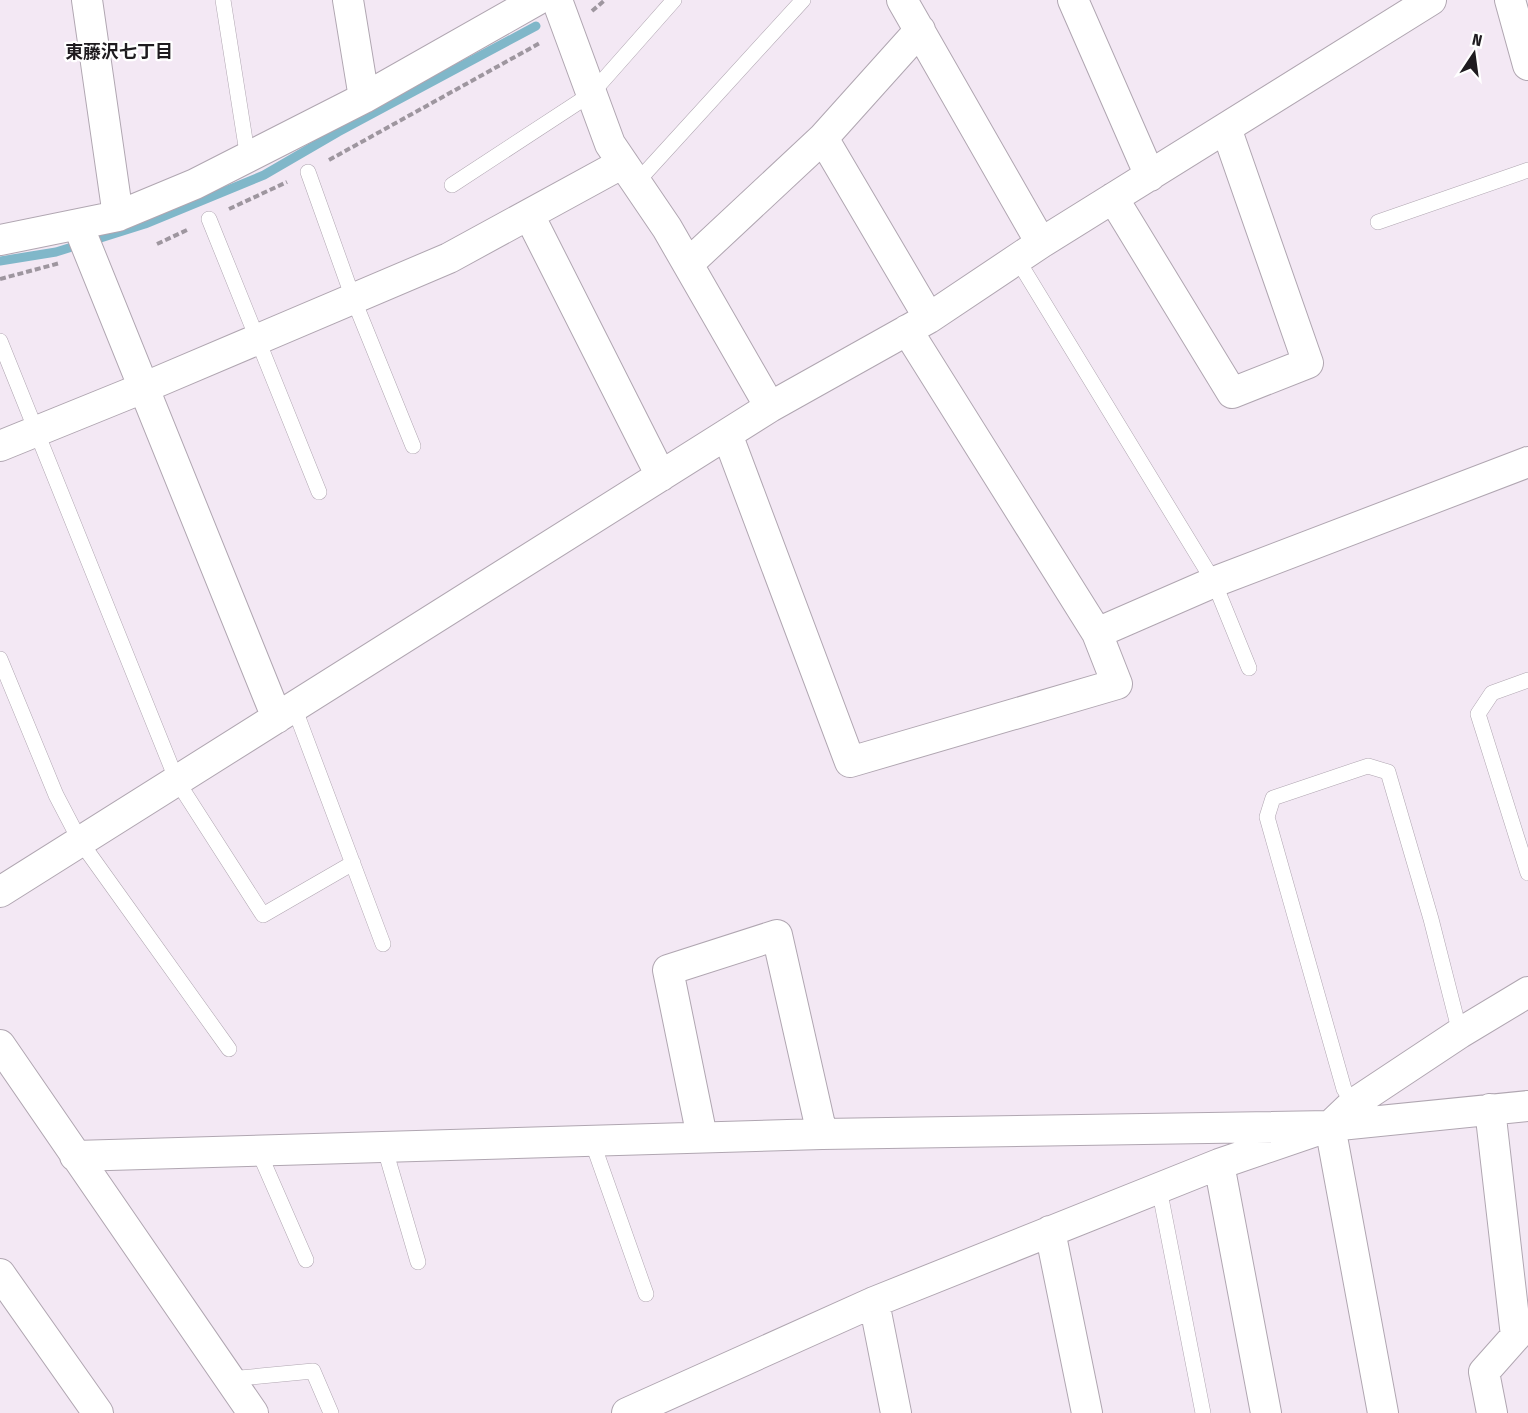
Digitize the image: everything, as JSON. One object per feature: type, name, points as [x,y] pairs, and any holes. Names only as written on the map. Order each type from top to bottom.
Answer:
[{"type":"street","points":[[87,0],[118,216]]},
{"type":"street","points":[[348,0],[364,98]]},
{"type":"street","points":[[0,240],[118,216],[248,159],[364,98],[537,0]]},
{"type":"street","points":[[557,0],[610,144],[688,264],[770,407]]},
{"type":"street","points":[[902,0],[920,30],[1029,251]]},
{"type":"street","points":[[1073,0],[1150,176]]},
{"type":"street","points":[[0,892],[770,407],[918,324],[1029,251],[1431,0]]},
{"type":"street","points":[[1510,0],[1528,65]]},
{"type":"street","points":[[688,264],[823,138],[920,30]]},
{"type":"street","points":[[1113,198],[1232,393],[1308,363],[1226,128]]},
{"type":"street","points":[[727,434],[850,762],[1117,684],[1097,633],[918,324],[823,138]]},
{"type":"street","points":[[0,446],[449,258],[529,215],[630,173]]},
{"type":"street","points":[[529,215],[661,476]]},
{"type":"street","points":[[78,225],[143,388],[285,713]]},
{"type":"street","points":[[1097,633],[1214,582],[1528,462]]},
{"type":"street","points":[[702,1137],[668,970],[777,935],[822,1134]]},
{"type":"street","points":[[639,1410],[874,1302],[1219,1164],[1330,1126],[1353,1104],[1460,1033],[1528,992]]},
{"type":"street","points":[[0,1044],[253,1413]]},
{"type":"street","points":[[75,1156],[822,1134],[1330,1126],[1528,1106]]},
{"type":"street","points":[[1490,1109],[1516,1336],[1484,1372],[1492,1413]]},
{"type":"street","points":[[1330,1126],[1383,1413]]},
{"type":"street","points":[[1219,1164],[1266,1413]]},
{"type":"street","points":[[1050,1231],[1087,1413]]},
{"type":"street","points":[[0,1274],[98,1413]]},
{"type":"street","points":[[874,1302],[896,1413]]},
{"type":"lane","points":[[224,0],[248,159]]},
{"type":"lane","points":[[452,185],[591,94],[674,0]]},
{"type":"lane","points":[[630,173],[803,0]]},
{"type":"lane","points":[[1378,222],[1528,170]]},
{"type":"lane","points":[[308,172],[353,298],[413,446]]},
{"type":"lane","points":[[209,219],[319,492]]},
{"type":"lane","points":[[1029,251],[1214,582],[1249,668]]},
{"type":"lane","points":[[0,341],[177,781],[263,915],[353,863]]},
{"type":"lane","points":[[0,659],[56,795],[80,842],[229,1049]]},
{"type":"lane","points":[[1528,680],[1492,693],[1478,714],[1528,873]]},
{"type":"lane","points":[[285,713],[353,863],[383,944]]},
{"type":"lane","points":[[1353,1104],[1344,1089],[1267,817],[1273,798],[1368,766],[1388,772],[1431,919],[1460,1033]]},
{"type":"lane","points":[[592,1141],[646,1294]]},
{"type":"lane","points":[[384,1146],[418,1262]]},
{"type":"lane","points":[[258,1150],[306,1260]]},
{"type":"lane","points":[[1159,1188],[1203,1413]]},
{"type":"lane","points":[[229,1379],[313,1371],[332,1413]]},
{"type":"path","points":[[157,244],[308,172],[567,28],[605,0]]},
{"type":"path","points":[[0,279],[90,256]]},
{"type":"waterway","points":[[0,261],[56,252],[145,224],[264,175],[338,132],[536,26]]},
{"type":"district","name":"東藤沢七丁目","points":[[119,52]]}]
